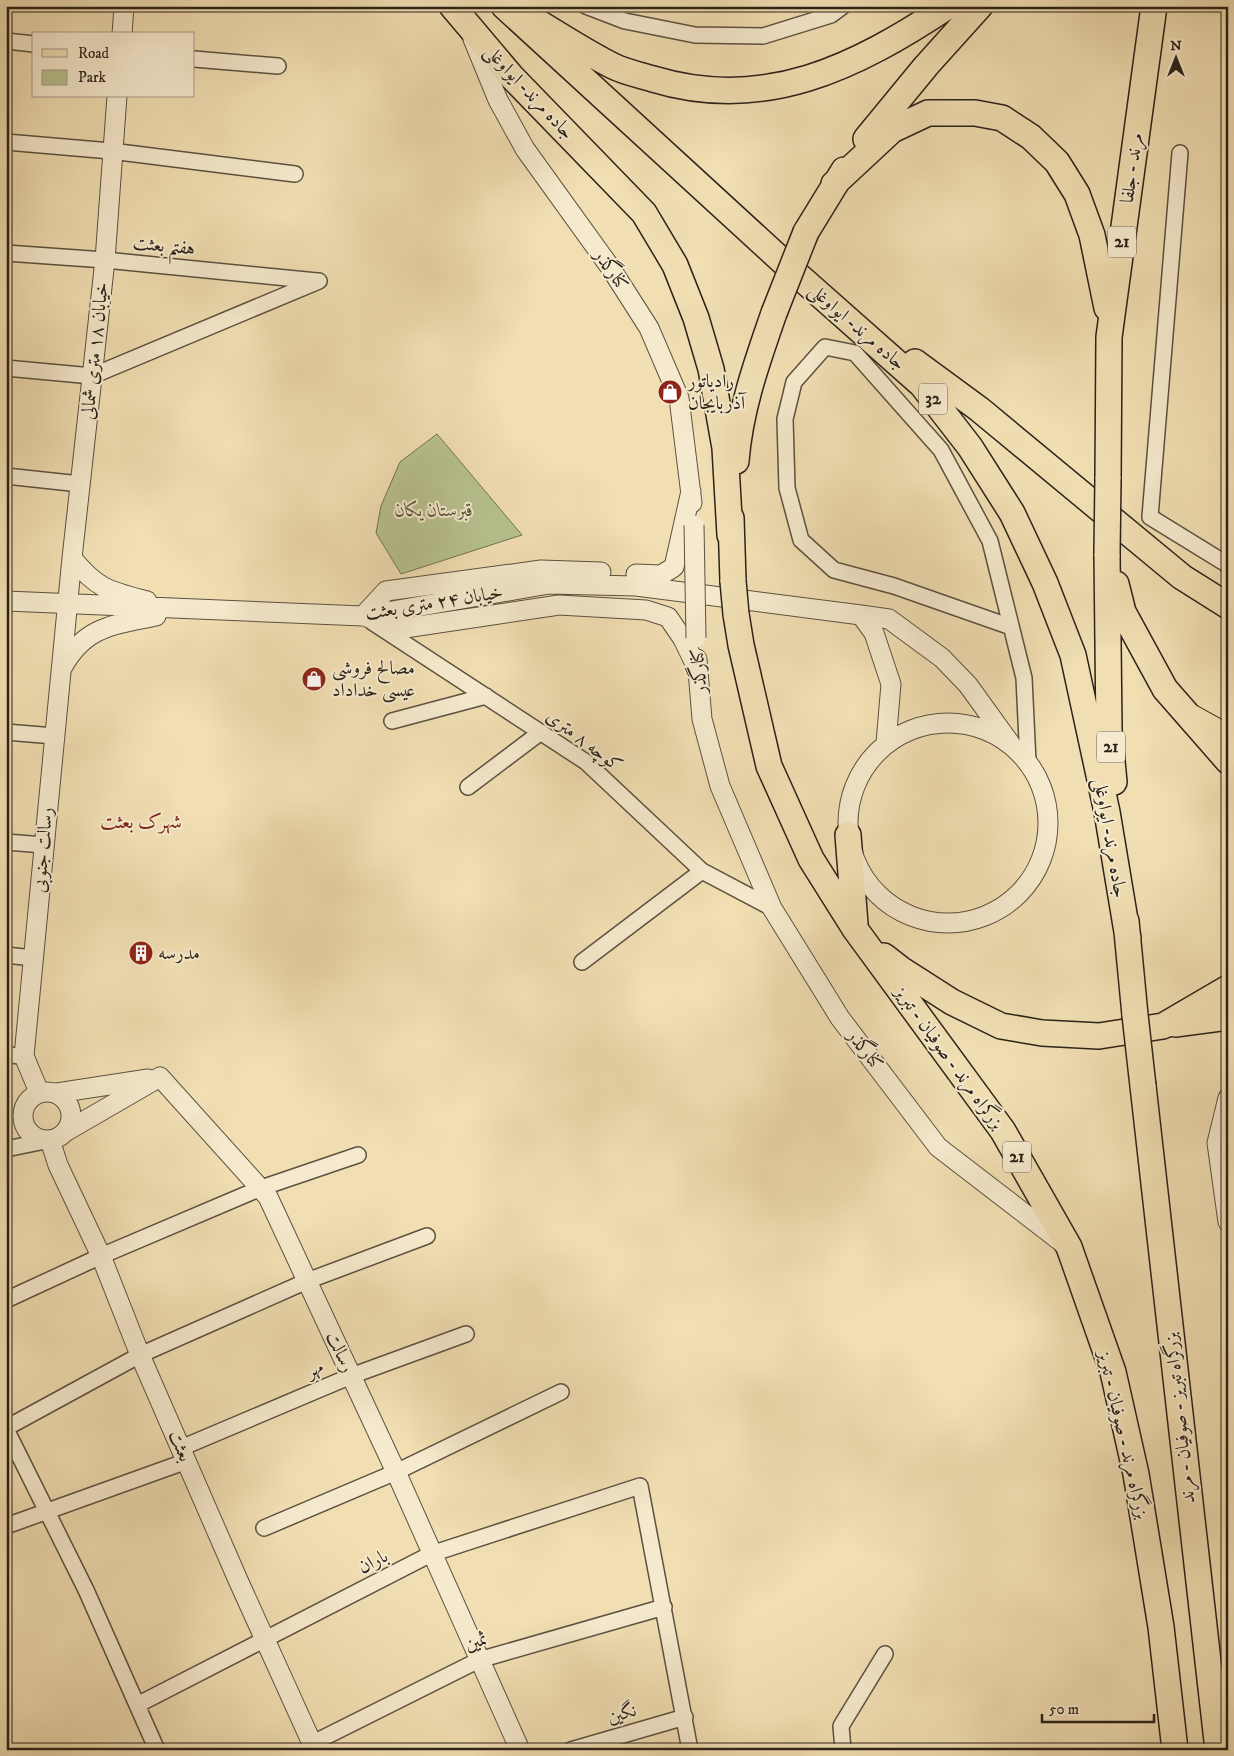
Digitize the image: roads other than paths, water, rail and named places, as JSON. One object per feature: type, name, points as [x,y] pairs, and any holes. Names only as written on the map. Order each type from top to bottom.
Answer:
[{"type":"highway","name":"جاده مرند- ایواوغلی","points":[[504,6],[792,270],[922,385],[970,447],[1012,513],[1045,583],[1073,655],[1107,812],[1128,938]]},
{"type":"highway","points":[[511,6],[614,67],[677,86],[737,91],[789,84],[843,67],[891,43],[948,6]]},
{"type":"highway","name":"21","points":[[730,535],[738,428],[752,378],[774,313],[806,232],[834,184],[869,135],[926,66],[980,6]]},
{"type":"highway","name":"مرند - جلفا","points":[[1107,554],[1110,325],[1154,6]]},
{"type":"highway","name":"جاده مرند- ایواوغلی","points":[[459,15],[512,77],[644,213],[675,265],[696,318],[711,369],[725,448],[730,535]]},
{"type":"highway","points":[[834,184],[892,130],[928,113],[975,113],[1002,118],[1031,137],[1057,162],[1077,194],[1092,235],[1110,325]]},
{"type":"highway","points":[[792,270],[979,409],[1182,577],[1228,606]]},
{"type":"highway","name":"بزرگراه مرند - صوفیان - تبریز","points":[[730,535],[736,614],[741,646],[769,766],[794,825],[811,859],[855,929],[1003,1131],[1069,1247],[1113,1372],[1136,1474],[1161,1627],[1175,1750]]},
{"type":"highway","points":[[1107,554],[1124,612],[1165,689],[1228,761]]},
{"type":"highway","name":"21","points":[[1107,554],[1110,730],[1128,938]]},
{"type":"highway","points":[[794,825],[858,876]]},
{"type":"highway","points":[[848,835],[858,876],[855,929],[902,970],[952,1002],[1001,1026],[1042,1033],[1100,1036],[1228,1017]]},
{"type":"highway","name":"بزرگراه تبریز - صوفیان - مرند","points":[[1128,938],[1135,1015],[1218,1750]]},
{"type":"highway","points":[[1163,1026],[1228,988]]},
{"type":"main road","points":[[1189,715],[1228,737]]},
{"type":"street","points":[[122,32],[124,6]]},
{"type":"street","points":[[586,6],[624,21],[695,35],[763,36],[831,15],[843,6]]},
{"type":"street","name":"کنارگذر","points":[[459,15],[498,100],[525,149],[610,267],[649,328],[679,398],[694,525],[696,638],[702,719],[720,786],[772,908],[840,1018],[938,1148],[1069,1247]]},
{"type":"street","points":[[6,41],[32,44]]},
{"type":"street","points":[[195,59],[278,66]]},
{"type":"street","name":"خیابان ۱۸ متری شمالی","points":[[67,606],[104,260],[116,98]]},
{"type":"street","points":[[6,142],[111,152],[295,174]]},
{"type":"street","points":[[1180,153],[1150,517],[1228,565]]},
{"type":"street","name":"هفتم بعثت","points":[[6,253],[104,260],[319,281],[92,376]]},
{"type":"street","points":[[1011,627],[894,586],[834,570],[801,540],[787,488],[785,419],[794,382],[825,347],[855,353],[941,450],[990,541],[1024,678],[1028,762]]},
{"type":"street","points":[[6,368],[92,376]]},
{"type":"street","points":[[6,476],[80,484]]},
{"type":"street","points":[[691,491],[674,567],[661,575],[541,570],[386,591],[363,616],[405,628],[559,605],[646,610],[668,617],[698,670]]},
{"type":"street","points":[[72,558],[88,578],[103,588],[182,610]]},
{"type":"street","name":"خیابان ۲۴ متری بعثت","points":[[6,601],[67,606],[363,616],[549,584],[636,586],[889,619],[942,658],[968,685],[1010,743]]},
{"type":"street","name":"رسالت جنوبی","points":[[48,1093],[15,1056],[33,958],[67,606]]},
{"type":"street","points":[[61,671],[79,643],[98,630],[182,610]]},
{"type":"street","points":[[860,615],[874,633],[891,684],[886,743]]},
{"type":"street","name":"کوچه ۸ متری","points":[[363,616],[586,762],[702,870],[772,908]]},
{"type":"street","points":[[392,721],[486,696]]},
{"type":"street","points":[[848,835],[848,809],[854,784],[868,761],[886,743],[909,729],[935,723],[962,723],[987,730],[1010,743],[1028,762],[1042,784],[1048,810],[1048,836],[1037,869],[1028,884],[1009,903],[986,916],[961,923],[934,922],[909,916],[886,902],[858,876]]},
{"type":"street","points":[[6,732],[54,736]]},
{"type":"street","points":[[468,787],[541,732]]},
{"type":"street","points":[[6,842],[44,846]]},
{"type":"street","points":[[582,962],[702,870]]},
{"type":"street","points":[[6,955],[33,958]]},
{"type":"street","points":[[58,1136],[32,1136],[22,1121],[25,1103],[48,1093],[160,1077]]},
{"type":"street","points":[[6,1149],[58,1136],[160,1077]]},
{"type":"street","name":"رسالت","points":[[160,1077],[219,1145],[262,1188],[268,1197],[396,1472],[520,1750]]},
{"type":"street","points":[[48,1093],[64,1099],[71,1115],[58,1136]]},
{"type":"street","points":[[1228,1098],[1217,1143],[1228,1222]]},
{"type":"street","name":"بعثت","points":[[58,1136],[58,1166],[101,1256],[140,1356],[265,1640],[314,1746]]},
{"type":"street","points":[[6,1300],[101,1256],[262,1188],[358,1156]]},
{"type":"street","points":[[157,1750],[86,1590],[6,1428],[140,1356],[307,1281],[427,1236]]},
{"type":"street","name":"مهر","points":[[6,1526],[184,1454],[351,1376],[466,1334]]},
{"type":"street","points":[[264,1528],[396,1472],[561,1392]]},
{"type":"street","name":"باران","points":[[137,1705],[431,1554],[640,1486],[664,1607]]},
{"type":"street","points":[[664,1607],[690,1750]]},
{"type":"street","name":"ثمین","points":[[314,1746],[479,1660],[664,1607]]},
{"type":"street","points":[[843,1750],[841,1726],[885,1654]]},
{"type":"street","name":"نگین","points":[[570,1750],[685,1717]]},
{"type":"place","name":"رادیاتور آذربایجان","points":[[670,392]]},
{"type":"place","name":"مصالح فروشی عیسی خداداد","points":[[314,679]]},
{"type":"place","name":"مدرسه","points":[[141,953]]},
{"type":"district","name":"شهرک بعثت","points":[[141,822]]},
{"type":"park label","name":"قبرستان یکان","points":[[434,510]]}]
